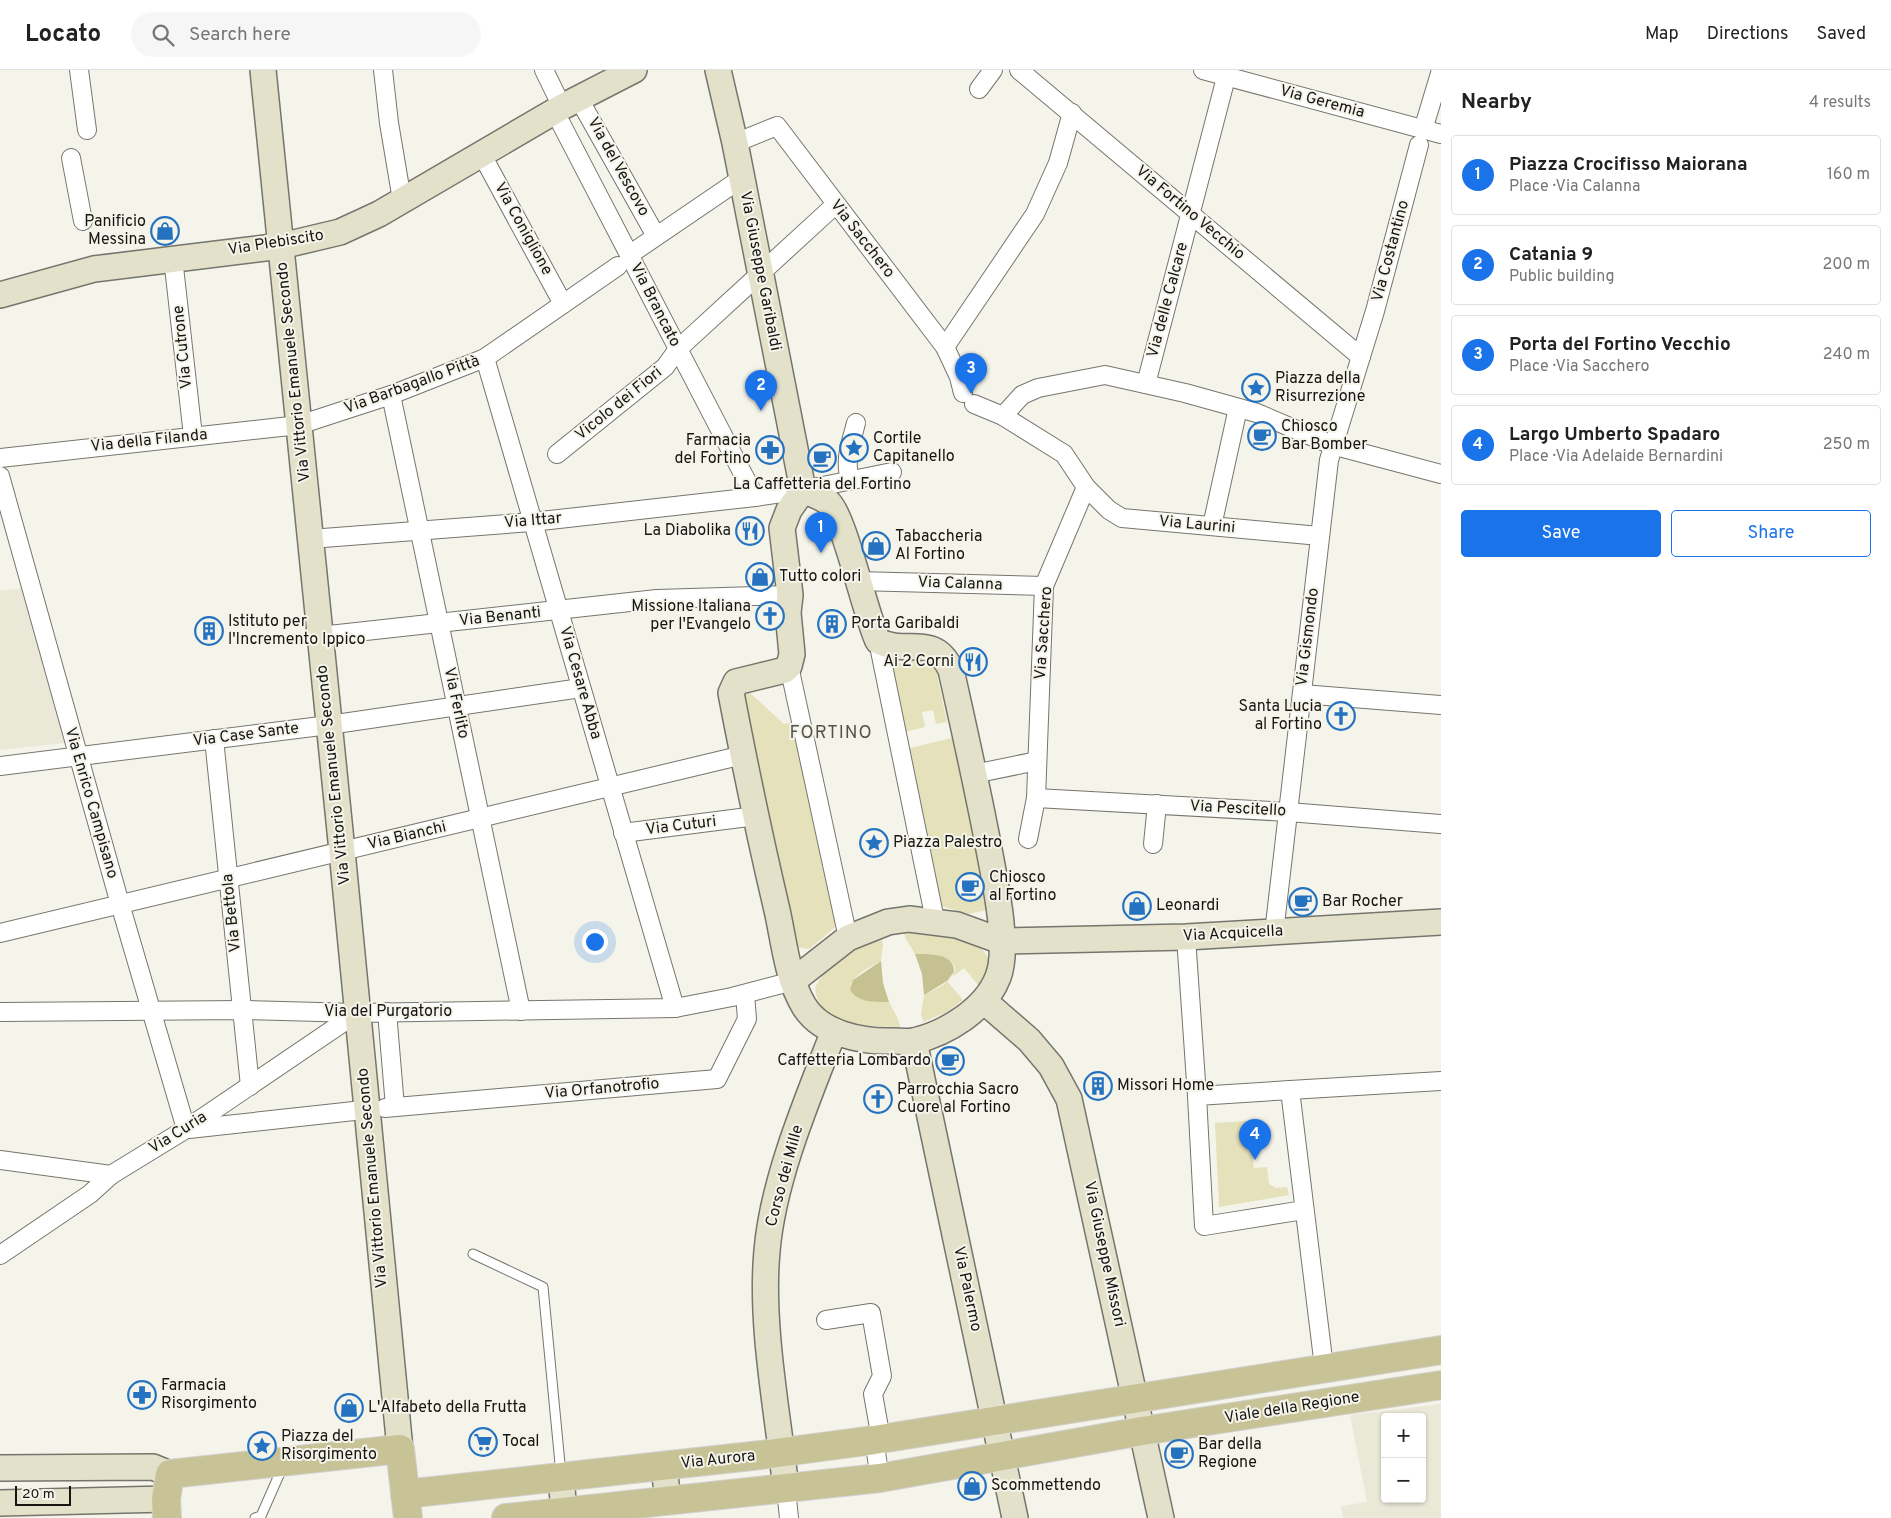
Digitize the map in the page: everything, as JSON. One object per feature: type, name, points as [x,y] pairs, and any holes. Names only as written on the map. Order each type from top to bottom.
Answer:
[{"type":"main road","name":"Via Vittorio Emanuele Secondo","points":[[263,70],[400,1449]]},
{"type":"main road","name":"Via Plebiscito","points":[[0,295],[94,269],[281,246],[340,232],[402,200],[565,106],[634,70]]},
{"type":"main road","name":"Via Giuseppe Garibaldi","points":[[718,70],[735,143],[801,482]]},
{"type":"main road","points":[[801,482],[828,502],[838,515],[867,581],[878,641],[890,647],[930,647],[947,660],[982,772],[1000,907],[1013,941],[999,976],[992,1008],[946,1028],[916,1050],[874,1041],[830,1042],[816,1020],[783,984],[735,758],[731,693],[736,682],[785,670],[789,666],[792,654],[788,613],[780,596],[782,528],[801,482]]},
{"type":"main road","points":[[783,984],[848,938],[888,922],[909,919],[935,920],[1013,941]]},
{"type":"main road","name":"Via Acquicella","points":[[1013,941],[1186,937],[1441,922]]},
{"type":"main road","name":"Via Giuseppe Missori","points":[[992,1008],[1029,1040],[1051,1066],[1069,1099],[1161,1518]]},
{"type":"main road","name":"Corso dei Mille","points":[[786,1489],[766,1309],[766,1251],[777,1195],[805,1105],[830,1042]]},
{"type":"main road","name":"Via Palermo","points":[[916,1050],[1015,1518]]},
{"type":"main road","name":"Via Aurora","points":[[407,1506],[439,1489],[782,1453],[878,1440],[1324,1367],[1441,1350]]},
{"type":"main road","name":"Viale della Regione","points":[[1003,1457],[1142,1431],[1441,1385]]},
{"type":"main road","points":[[0,1503],[138,1500],[168,1497],[285,1461],[400,1449],[407,1506]]},
{"type":"main road","points":[[506,1518],[880,1478],[1003,1457]]},
{"type":"main road","points":[[0,1468],[153,1466],[168,1497]]},
{"type":"main road","points":[[664,1466],[668,1501]]},
{"type":"main road","points":[[561,1477],[564,1512]]},
{"type":"street","points":[[79,70],[87,130]]},
{"type":"street","points":[[383,70],[389,123],[402,200]]},
{"type":"street","points":[[544,70],[565,106]]},
{"type":"street","points":[[979,89],[993,70]]},
{"type":"street","name":"Via Fortino Vecchio","points":[[1019,70],[1361,357]]},
{"type":"street","name":"Via Geremia","points":[[1203,70],[1228,73],[1421,137],[1441,134]]},
{"type":"street","name":"Via Costantino","points":[[1337,451],[1421,137],[1441,70]]},
{"type":"street","name":"Via delle Calcare","points":[[1146,384],[1228,73]]},
{"type":"street","name":"Via del Vescovo","points":[[565,106],[656,236]]},
{"type":"street","name":"Via Brancato","points":[[565,106],[624,261],[678,349],[755,497]]},
{"type":"street","points":[[945,347],[1035,214],[1058,164],[1072,113]]},
{"type":"street","name":"Via Sacchero","points":[[735,143],[776,126],[945,347],[969,399],[1003,416],[1064,454],[1086,487],[1044,586],[1036,798],[1028,839]]},
{"type":"street","name":"Via Coniglione","points":[[482,155],[563,304]]},
{"type":"street","points":[[71,158],[83,220]]},
{"type":"street","name":"Via Barbagallo Pittà","points":[[299,425],[391,395],[485,358],[624,261],[656,236],[742,178]]},
{"type":"street","name":"Vicolo dei Fiori","points":[[557,454],[665,367],[678,349],[835,205]]},
{"type":"street","name":"Via Cutrone","points":[[173,258],[193,436]]},
{"type":"street","name":"Via Cesare Abba","points":[[485,358],[675,1008]]},
{"type":"street","points":[[1003,416],[1022,396],[1038,388],[1106,375],[1146,384],[1237,413],[1257,413],[1337,451],[1441,474]]},
{"type":"street","name":"Via Ferlito","points":[[391,395],[521,1011]]},
{"type":"street","points":[[1212,526],[1237,413]]},
{"type":"street","points":[[850,480],[846,467],[847,456],[856,423]]},
{"type":"street","name":"Via della Filanda","points":[[0,458],[299,425]]},
{"type":"street","name":"Via Gismondo","points":[[1274,933],[1320,536],[1337,451]]},
{"type":"street","name":"Via Ittar","points":[[310,539],[532,522],[755,497],[801,482],[850,480],[892,472]]},
{"type":"street","name":"Via Enrico Campisano","points":[[0,476],[120,904],[186,1129]]},
{"type":"street","name":"Via Laurini","points":[[1086,487],[1108,510],[1122,518],[1320,536]]},
{"type":"street","name":"Via Calanna","points":[[867,581],[1044,586]]},
{"type":"street","name":"Via Benanti","points":[[320,636],[657,599],[780,596]]},
{"type":"street","points":[[878,641],[935,920]]},
{"type":"street","points":[[789,666],[848,938]]},
{"type":"street","name":"Via Case Sante","points":[[0,766],[329,726],[581,688]]},
{"type":"street","points":[[1302,694],[1441,705]]},
{"type":"street","name":"Via Bettola","points":[[214,739],[250,1086]]},
{"type":"street","name":"Via Bianchi","points":[[0,933],[735,758]]},
{"type":"street","points":[[982,772],[1037,761]]},
{"type":"street","name":"Via Pescitello","points":[[1036,798],[1288,812],[1440,824]]},
{"type":"street","points":[[1153,844],[1157,804]]},
{"type":"street","name":"Via Cuturi","points":[[624,833],[747,817]]},
{"type":"street","points":[[1186,937],[1204,1226],[1305,1215]]},
{"type":"street","name":"Via del Purgatorio","points":[[0,1012],[242,1010],[357,1013],[675,1008],[745,994],[783,984]]},
{"type":"street","name":"Via Orfanotrofio","points":[[387,1012],[390,1107],[718,1079],[747,1019],[745,994]]},
{"type":"street","name":"Via Curia","points":[[0,1255],[90,1194],[111,1175],[186,1129],[357,1013]]},
{"type":"street","points":[[1196,1089],[1290,1090],[1441,1081]]},
{"type":"street","points":[[1290,1090],[1324,1367]]},
{"type":"street","points":[[186,1129],[354,1111]]},
{"type":"street","points":[[0,1160],[111,1175]]},
{"type":"street","points":[[826,1320],[871,1313],[882,1376],[873,1394],[880,1478]]},
{"type":"street","points":[[786,1489],[789,1518]]},
{"type":"lane","points":[[473,1254],[543,1287],[561,1477]]},
{"type":"lane","points":[[255,1518],[261,1516],[285,1461]]},
{"type":"shaded area","points":[[24,588],[68,740],[65,743],[0,750],[0,591]]},
{"type":"shaded area","points":[[917,660],[931,662],[935,666],[947,722],[936,724],[933,710],[922,712],[925,727],[904,732],[890,665]]},
{"type":"shaded area","points":[[749,692],[784,724],[794,722],[838,925],[809,949],[796,947],[744,698],[745,694]]},
{"type":"shaded area","points":[[952,738],[991,909],[969,914],[941,906],[906,749]]},
{"type":"shaded area","points":[[915,931],[950,936],[975,945],[984,952],[989,961],[988,972],[979,986],[964,968],[949,979],[954,973],[955,967],[952,962],[946,959],[938,956],[915,954],[904,933]]},
{"type":"shaded area","points":[[881,937],[883,944],[881,961],[858,975],[851,984],[850,989],[858,998],[889,1002],[900,1027],[861,1025],[835,1018],[826,1011],[819,1001],[815,988],[827,970],[843,956]]},
{"type":"shaded area","points":[[915,954],[946,958],[953,966],[954,972],[947,981],[924,995],[922,974]]},
{"type":"shaded area","points":[[881,961],[883,983],[889,1002],[867,1001],[853,994],[850,989],[853,980]]},
{"type":"shaded area","points":[[947,981],[963,1000],[945,1013],[923,1022],[921,1014],[924,995]]},
{"type":"shaded area","points":[[1248,1121],[1254,1168],[1267,1167],[1269,1184],[1276,1188],[1287,1187],[1289,1195],[1219,1207],[1215,1123]]},
{"type":"shaded area","points":[[1441,1404],[1441,1518],[1343,1518],[1341,1506],[1367,1502],[1350,1415]]},
{"type":"place","name":"Panificio Messina","points":[[165,231]]},
{"type":"place","name":"Piazza della Risurrezione","points":[[1256,388]]},
{"type":"place","name":"Porta del Fortino Vecchio","points":[[971,394]]},
{"type":"place","name":"Catania 9","points":[[761,411]]},
{"type":"place","name":"Chiosco Bar Bomber","points":[[1262,436]]},
{"type":"place","name":"Cortile Capitanello","points":[[854,448]]},
{"type":"place","name":"Farmacia del Fortino","points":[[770,450]]},
{"type":"place","name":"La Caffetteria del Fortino","points":[[822,458]]},
{"type":"place","name":"La Diabolika","points":[[750,531]]},
{"type":"place","name":"Tabaccheria Al Fortino","points":[[876,546]]},
{"type":"place","name":"Piazza Crocifisso Maiorana","points":[[821,553]]},
{"type":"place","name":"Tutto colori","points":[[760,577]]},
{"type":"place","name":"Missione Italiana per l'Evangelo","points":[[770,616]]},
{"type":"place","name":"Porta Garibaldi","points":[[832,624]]},
{"type":"place","name":"Istituto per l'Incremento Ippico","points":[[209,631]]},
{"type":"place","name":"Ai 2 Corni","points":[[973,662]]},
{"type":"place","name":"Santa Lucia al Fortino","points":[[1341,716]]},
{"type":"place","name":"Piazza Palestro","points":[[874,843]]},
{"type":"place","name":"Chiosco al Fortino","points":[[970,887]]},
{"type":"place","name":"Bar Rocher","points":[[1303,902]]},
{"type":"place","name":"Leonardi","points":[[1137,906]]},
{"type":"place","name":"Caffetteria Lombardo","points":[[950,1061]]},
{"type":"place","name":"Missori Home","points":[[1098,1086]]},
{"type":"place","name":"Parrocchia Sacro Cuore al Fortino","points":[[878,1099]]},
{"type":"place","name":"Largo Umberto Spadaro","points":[[1255,1160]]},
{"type":"place","name":"Farmacia Risorgimento","points":[[142,1395]]},
{"type":"place","name":"L'Alfabeto della Frutta","points":[[349,1408]]},
{"type":"place","name":"Tocal","points":[[483,1442]]},
{"type":"place","name":"Piazza del Risorgimento","points":[[262,1446]]},
{"type":"place","name":"Bar della Regione","points":[[1179,1454]]},
{"type":"place","name":"Scommettendo","points":[[972,1486]]},
{"type":"district","name":"FORTINO","points":[[831,733]]}]
